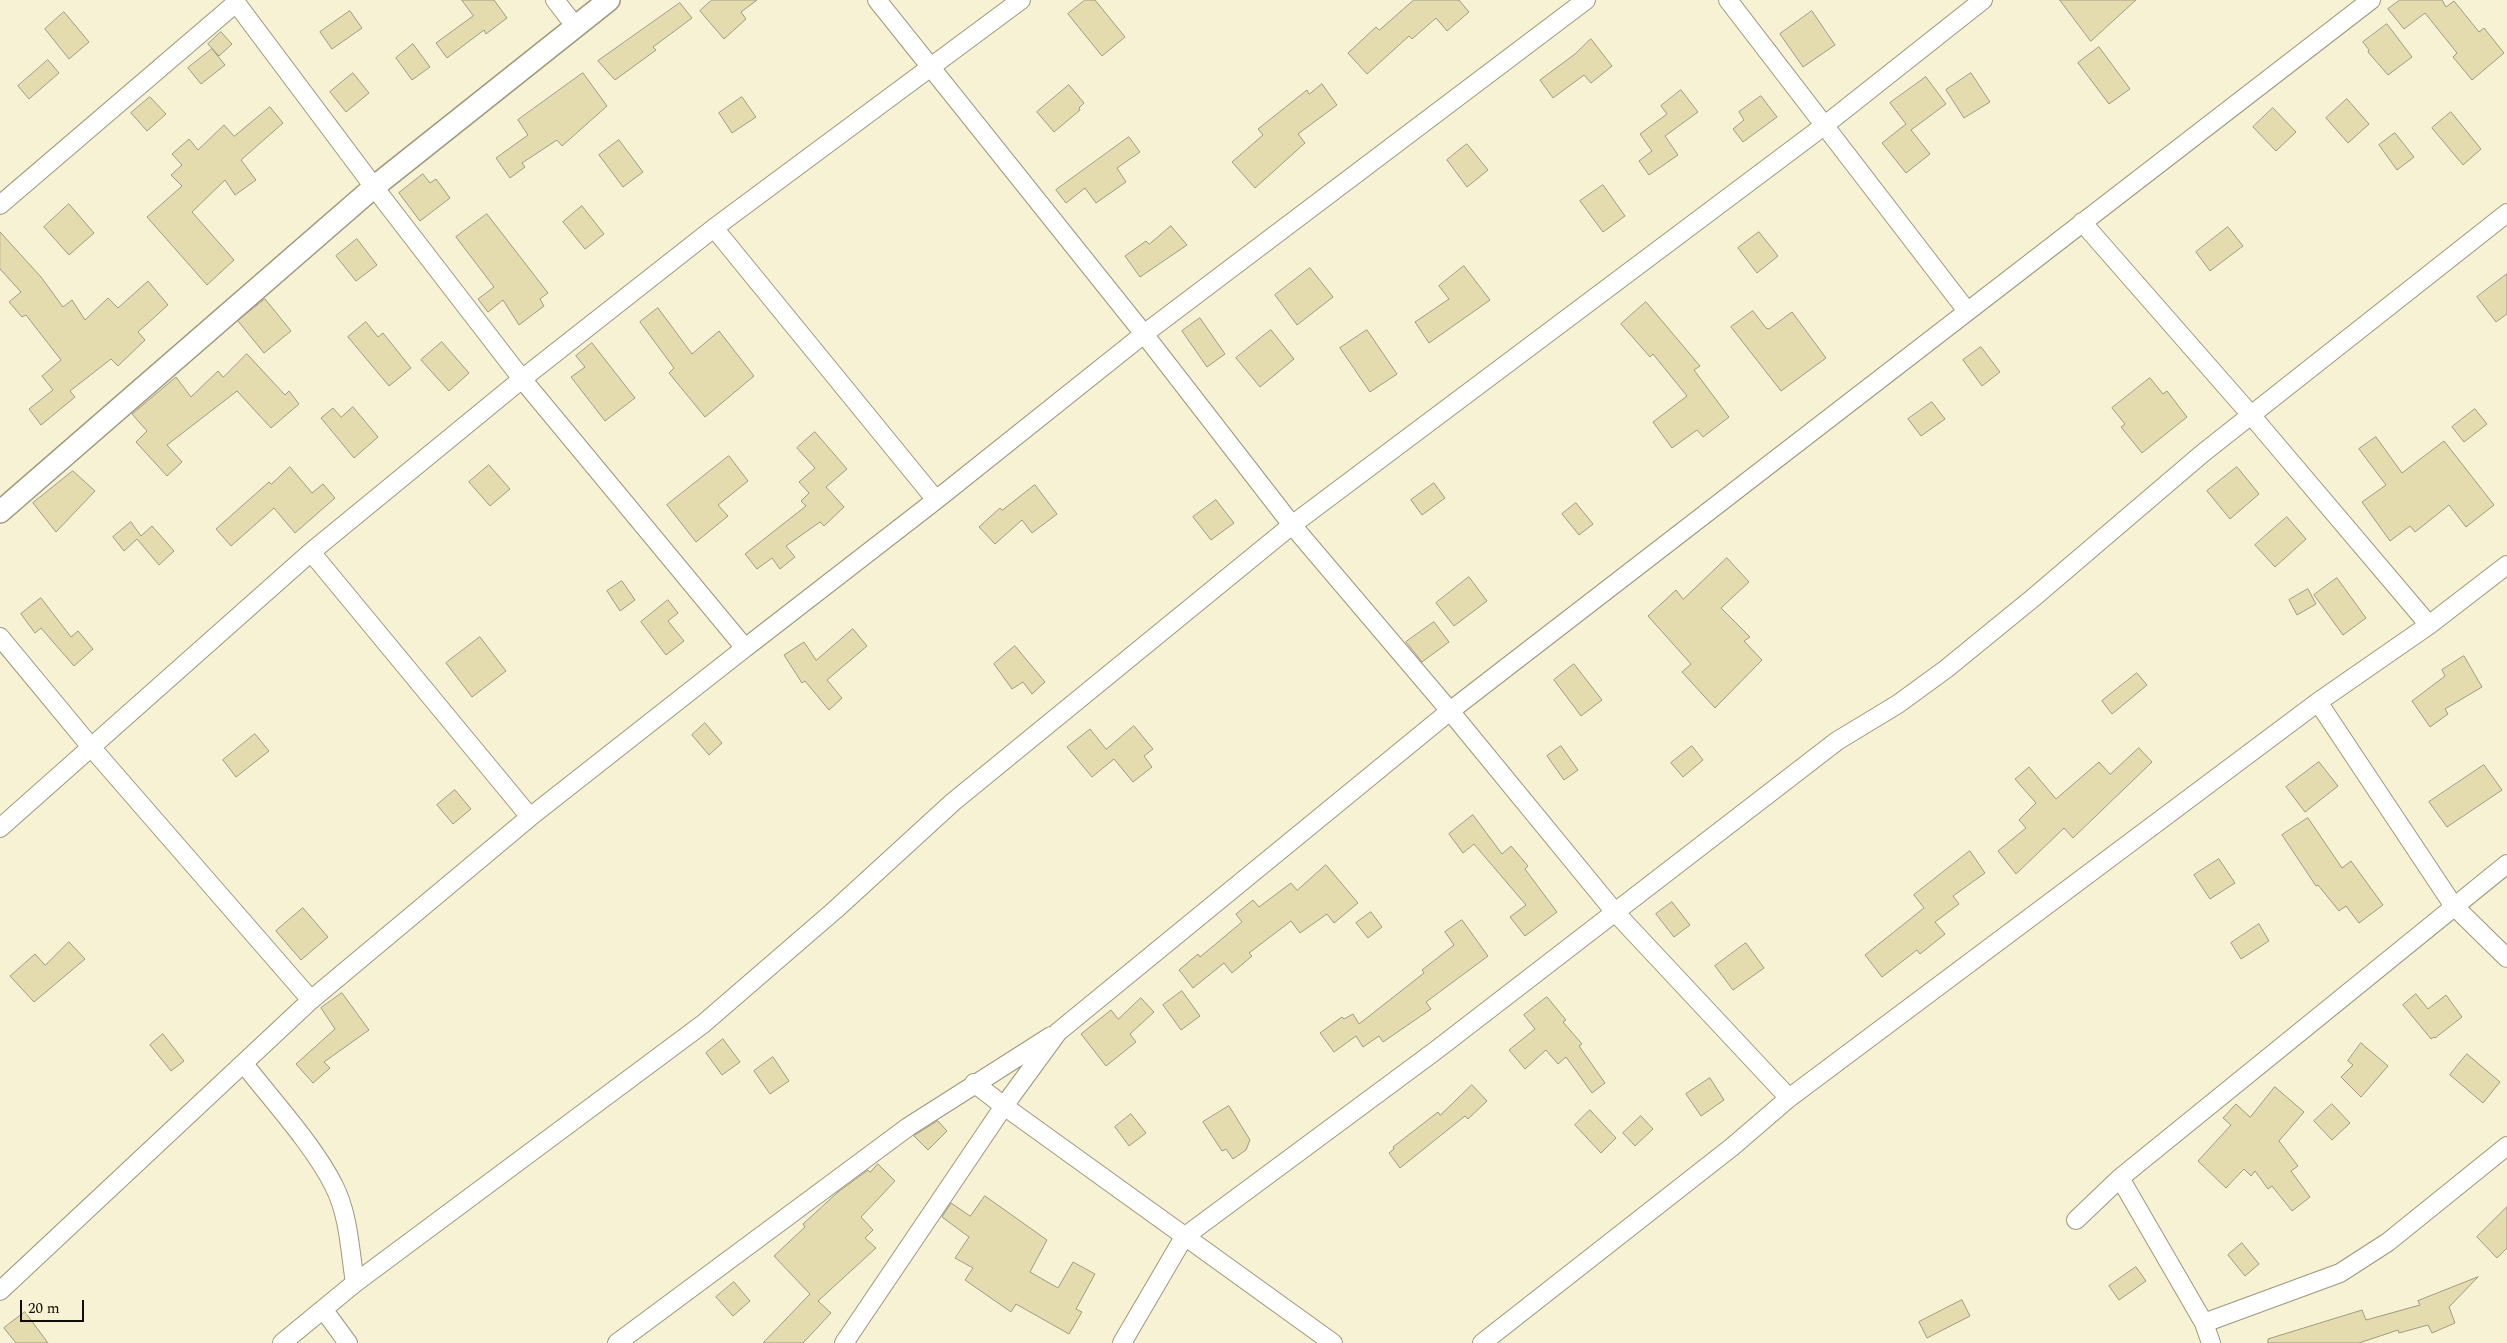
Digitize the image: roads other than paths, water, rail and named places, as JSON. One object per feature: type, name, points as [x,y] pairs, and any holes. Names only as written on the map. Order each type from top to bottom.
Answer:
[{"type":"street","points":[[555,0],[575,26]]},
{"type":"street","points":[[0,512],[374,187],[609,0]]},
{"type":"street","points":[[877,0],[929,68],[1144,334],[1292,525],[1450,711],[1614,911],[1789,1098]]},
{"type":"street","points":[[0,828],[311,552],[522,379],[714,228],[1021,0]]},
{"type":"street","points":[[0,1291],[311,1000],[530,818],[936,500],[1144,334],[1586,0]]},
{"type":"street","points":[[1728,0],[1967,311]]},
{"type":"street","points":[[282,1343],[355,1283],[704,1024],[835,910],[954,802],[1292,525],[1825,124],[1982,0]]},
{"type":"street","points":[[618,1343],[908,1127],[974,1083],[1058,1032],[1450,711],[2371,0]]},
{"type":"street","points":[[0,205],[235,1],[374,187],[522,379],[745,648]]},
{"type":"street","points":[[1122,1343],[1184,1237],[1435,1052],[1614,911],[1837,741],[1891,709],[1946,669],[2251,415],[2507,213]]},
{"type":"street","points":[[2082,222],[2251,415],[2429,625]]},
{"type":"street","points":[[714,228],[936,500]]},
{"type":"street","points":[[311,552],[530,818]]},
{"type":"street","points":[[1482,1343],[1732,1147],[1789,1098],[2318,702],[2429,625],[2507,565]]},
{"type":"street","points":[[0,637],[91,747],[311,1000]]},
{"type":"street","points":[[2318,702],[2453,905],[2507,958]]},
{"type":"street","points":[[2076,1220],[2120,1178],[2453,905],[2507,864]]},
{"type":"street","points":[[844,1343],[1004,1106],[1058,1032]]},
{"type":"street","points":[[244,1064],[316,1156],[335,1187],[344,1216],[355,1283]]},
{"type":"street","points":[[974,1083],[1184,1237],[1333,1343]]},
{"type":"street","points":[[2204,1324],[2340,1273],[2388,1242],[2507,1146]]},
{"type":"street","points":[[2120,1178],[2204,1324],[2211,1343]]},
{"type":"street","points":[[323,1309],[348,1343]]}]
